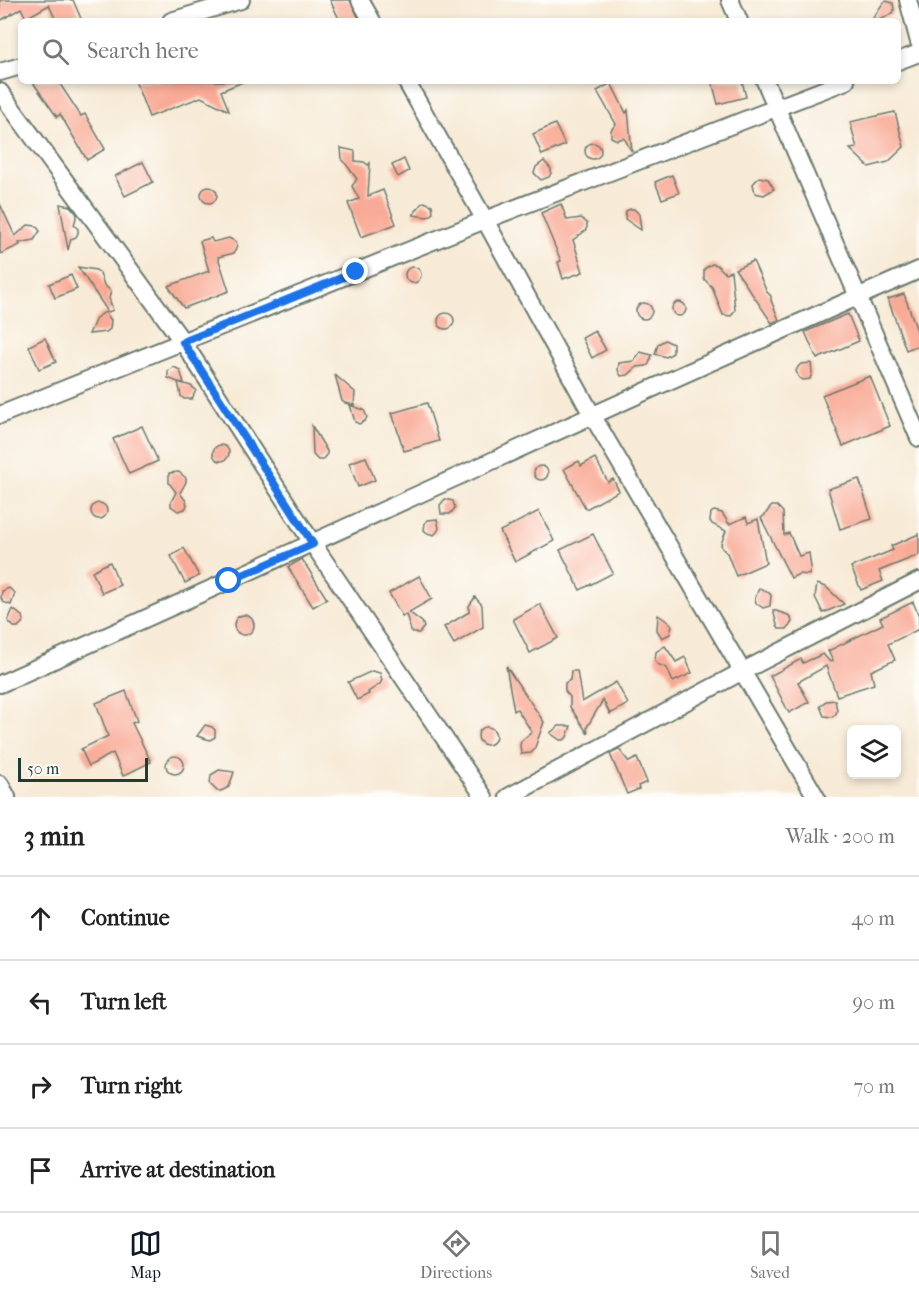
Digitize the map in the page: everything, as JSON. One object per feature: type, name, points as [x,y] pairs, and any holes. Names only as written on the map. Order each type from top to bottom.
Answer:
[{"type":"street","points":[[181,18],[241,0]]},
{"type":"street","points":[[360,0],[370,18]]},
{"type":"street","points":[[730,0],[738,18]]},
{"type":"street","points":[[908,0],[919,42]]},
{"type":"street","points":[[901,60],[919,53]]},
{"type":"street","points":[[0,72],[18,67]]},
{"type":"street","points":[[408,84],[592,416],[816,797]]},
{"type":"street","points":[[766,84],[919,438]]},
{"type":"street","points":[[0,415],[485,220],[838,84]]},
{"type":"street","points":[[0,92],[183,342],[313,544],[484,797]]},
{"type":"street","points":[[0,684],[919,270]]},
{"type":"street","points":[[508,797],[741,672],[919,581]]},
{"type":"street","points":[[0,784],[7,797]]},
{"type":"building","points":[[0,0],[73,0],[81,18],[55,18],[49,5],[26,18],[21,8],[0,21]]},
{"type":"building","points":[[330,0],[350,0],[359,18],[339,18]]},
{"type":"building","points":[[886,1],[893,3],[893,13],[884,18],[873,18]]},
{"type":"building","points":[[34,84],[60,84],[81,116],[85,114],[105,149],[87,160],[60,114],[57,117]]},
{"type":"building","points":[[136,84],[238,84],[221,91],[229,111],[201,97],[149,117]]},
{"type":"building","points":[[612,84],[626,113],[628,110],[632,152],[624,138],[617,140],[611,137],[611,130],[616,124],[597,91]]},
{"type":"building","points":[[713,84],[743,84],[746,97],[718,104]]},
{"type":"building","points":[[895,112],[904,147],[888,162],[869,167],[850,149],[857,148],[850,122]]},
{"type":"building","points":[[555,124],[565,145],[542,155],[533,134]]},
{"type":"building","points":[[593,143],[601,151],[593,159],[585,151]]},
{"type":"building","points":[[341,148],[355,151],[355,161],[368,165],[370,163],[368,196],[383,190],[396,224],[361,237],[348,203],[359,199],[352,186],[357,179],[342,159]]},
{"type":"building","points":[[404,159],[409,171],[398,177],[392,165]]},
{"type":"building","points":[[544,161],[551,169],[551,173],[549,177],[541,180],[534,173],[536,167]]},
{"type":"building","points":[[143,162],[153,182],[125,196],[115,176]]},
{"type":"building","points":[[672,175],[679,193],[662,199],[655,182]]},
{"type":"building","points":[[759,177],[768,179],[774,189],[764,195],[755,193],[753,184]]},
{"type":"building","points":[[206,187],[212,187],[217,195],[215,201],[206,203],[201,198],[201,192]]},
{"type":"building","points":[[424,202],[432,205],[431,215],[427,217],[413,215],[421,204]]},
{"type":"building","points":[[0,204],[15,236],[28,225],[36,226],[40,231],[34,240],[19,243],[20,245],[0,254]]},
{"type":"building","points":[[60,204],[70,206],[77,214],[74,225],[78,233],[71,239],[68,250]]},
{"type":"building","points":[[561,204],[567,220],[581,218],[587,223],[585,231],[573,240],[583,272],[563,279],[558,262],[561,261],[541,213]]},
{"type":"building","points":[[634,209],[639,214],[641,230],[625,219],[626,211]]},
{"type":"building","points":[[211,238],[213,242],[229,238],[236,242],[234,253],[218,257],[229,291],[184,308],[168,286],[209,271],[200,241]]},
{"type":"building","points":[[753,261],[771,296],[779,320],[772,323],[735,269]]},
{"type":"building","points":[[712,264],[717,265],[725,273],[731,271],[735,310],[731,316],[723,315],[712,287],[704,279],[704,269]]},
{"type":"building","points":[[78,267],[96,270],[100,273],[104,285],[111,291],[109,298],[113,310],[108,312]]},
{"type":"building","points":[[410,267],[416,267],[421,275],[419,281],[410,283],[405,278],[405,272]]},
{"type":"building","points":[[71,275],[77,289],[55,298],[49,284]]},
{"type":"building","points":[[904,294],[919,336],[919,345],[906,350],[888,299]]},
{"type":"building","points":[[676,302],[682,302],[686,309],[682,316],[676,316],[672,312],[672,306]]},
{"type":"building","points":[[644,303],[650,305],[652,311],[650,317],[644,319],[638,317],[636,311],[638,305]]},
{"type":"building","points":[[105,312],[111,320],[110,329],[106,332],[89,334],[96,318]]},
{"type":"building","points":[[443,313],[449,313],[454,321],[452,327],[443,329],[438,324],[438,318]]},
{"type":"building","points":[[848,314],[859,341],[817,359],[805,332]]},
{"type":"building","points":[[595,331],[606,350],[592,358],[582,338]]},
{"type":"building","points":[[45,338],[56,362],[39,369],[29,346]]},
{"type":"building","points":[[665,340],[673,344],[673,353],[666,357],[655,354],[658,344]]},
{"type":"building","points":[[640,352],[652,355],[649,364],[637,367],[628,375],[621,376],[618,370],[619,363],[634,361]]},
{"type":"building","points":[[811,363],[810,379],[799,378],[796,371],[798,367],[801,364]]},
{"type":"building","points":[[174,367],[180,370],[184,383],[168,378],[168,371]]},
{"type":"building","points":[[335,375],[355,392],[354,405],[342,401]]},
{"type":"building","points":[[870,376],[890,426],[843,446],[822,395]]},
{"type":"building","points":[[178,382],[196,390],[192,399],[184,399],[181,396]]},
{"type":"building","points":[[427,403],[439,441],[404,451],[392,413]]},
{"type":"building","points":[[350,405],[364,410],[367,417],[365,421],[359,424],[355,422]]},
{"type":"building","points":[[142,426],[158,461],[129,474],[113,439]]},
{"type":"building","points":[[312,426],[327,451],[322,460],[318,460],[313,455]]},
{"type":"building","points":[[218,445],[224,445],[229,453],[227,459],[218,461],[213,456],[213,450]]},
{"type":"building","points":[[366,457],[375,480],[358,487],[349,463]]},
{"type":"building","points":[[595,458],[608,482],[613,479],[619,491],[586,509],[564,469],[579,461],[581,466]]},
{"type":"building","points":[[538,466],[544,466],[548,473],[544,480],[538,480],[534,476],[534,470]]},
{"type":"building","points":[[179,472],[186,478],[180,493],[187,505],[185,509],[178,511],[171,506],[176,492],[169,483],[169,473]]},
{"type":"building","points":[[859,479],[872,519],[840,529],[828,489]]},
{"type":"building","points":[[445,499],[453,501],[455,508],[450,514],[441,514],[440,505]]},
{"type":"building","points":[[99,503],[105,505],[107,511],[105,517],[99,519],[93,517],[91,511],[93,505]]},
{"type":"building","points":[[772,506],[777,506],[783,512],[784,535],[789,533],[799,556],[809,553],[811,568],[809,575],[799,574],[791,578],[761,518]]},
{"type":"building","points":[[539,511],[554,541],[515,562],[500,531]]},
{"type":"building","points":[[714,511],[722,513],[729,524],[746,517],[748,523],[758,519],[766,563],[736,576],[721,544],[726,531],[710,521],[711,513]]},
{"type":"building","points":[[437,519],[439,528],[437,532],[434,535],[427,533],[424,530],[425,523],[428,520]]},
{"type":"building","points":[[593,534],[613,573],[580,590],[560,550]]},
{"type":"building","points":[[919,534],[919,555],[879,571],[883,581],[861,590],[851,567],[893,550],[891,546]]},
{"type":"building","points":[[184,548],[199,576],[185,583],[171,556]]},
{"type":"building","points":[[302,559],[327,599],[313,607],[288,567]]},
{"type":"building","points":[[110,562],[120,585],[102,593],[92,571]]},
{"type":"building","points":[[419,576],[432,599],[409,612],[422,622],[424,627],[419,633],[414,633],[411,631],[406,614],[402,616],[389,593]]},
{"type":"building","points":[[817,584],[826,587],[844,604],[823,613],[815,597]]},
{"type":"building","points":[[9,588],[15,593],[11,605],[3,602],[1,598],[2,591]]},
{"type":"building","points":[[759,588],[771,595],[770,606],[763,608],[756,603]]},
{"type":"building","points":[[475,597],[482,605],[483,627],[454,644],[444,627],[469,612],[469,606]]},
{"type":"building","points":[[913,602],[919,616],[919,629],[888,644],[895,660],[871,671],[874,684],[837,696],[826,666],[798,682],[809,702],[789,713],[770,676],[801,659],[803,663],[823,654],[830,662],[833,661],[828,651],[883,624],[880,618]]},
{"type":"building","points":[[540,604],[558,638],[530,653],[513,619]]},
{"type":"building","points":[[13,609],[23,617],[24,621],[18,627],[14,627],[8,621]]},
{"type":"building","points":[[773,610],[791,618],[792,622],[787,629],[779,629]]},
{"type":"building","points":[[244,615],[251,618],[254,625],[251,632],[244,635],[237,632],[234,625],[237,618]]},
{"type":"building","points":[[658,615],[672,626],[670,634],[662,638],[657,630]]},
{"type":"building","points":[[665,646],[676,662],[685,657],[692,673],[673,682],[667,668],[657,664],[655,660],[656,652]]},
{"type":"building","points":[[506,666],[544,722],[531,753],[521,754],[521,741],[532,732],[517,709],[514,711]]},
{"type":"building","points":[[372,671],[380,673],[382,680],[380,684],[368,692],[369,694],[357,700],[348,682]]},
{"type":"building","points":[[571,671],[577,671],[582,702],[616,682],[628,704],[610,714],[603,700],[587,727],[588,734],[570,707],[570,697],[565,691],[565,683],[570,680]]},
{"type":"building","points":[[126,691],[137,721],[132,723],[151,762],[123,776],[113,753],[89,766],[81,749],[108,736],[96,703]]},
{"type":"building","points":[[835,700],[836,714],[832,717],[824,716],[820,706],[826,701]]},
{"type":"building","points":[[205,725],[215,730],[215,737],[210,740],[197,736]]},
{"type":"building","points":[[559,726],[571,726],[564,740],[550,733]]},
{"type":"building","points":[[487,727],[493,730],[496,736],[493,742],[487,745],[481,742],[478,736],[481,730]]},
{"type":"building","points":[[619,749],[629,762],[637,758],[647,782],[638,786],[639,789],[627,794],[610,754]]},
{"type":"building","points":[[175,756],[181,759],[184,765],[181,771],[175,774],[169,771],[166,765],[169,759]]},
{"type":"building","points":[[219,770],[234,772],[229,787],[217,791],[210,784],[211,775]]},
{"type":"route","points":[[229,581],[313,544],[183,342],[356,272]]}]
